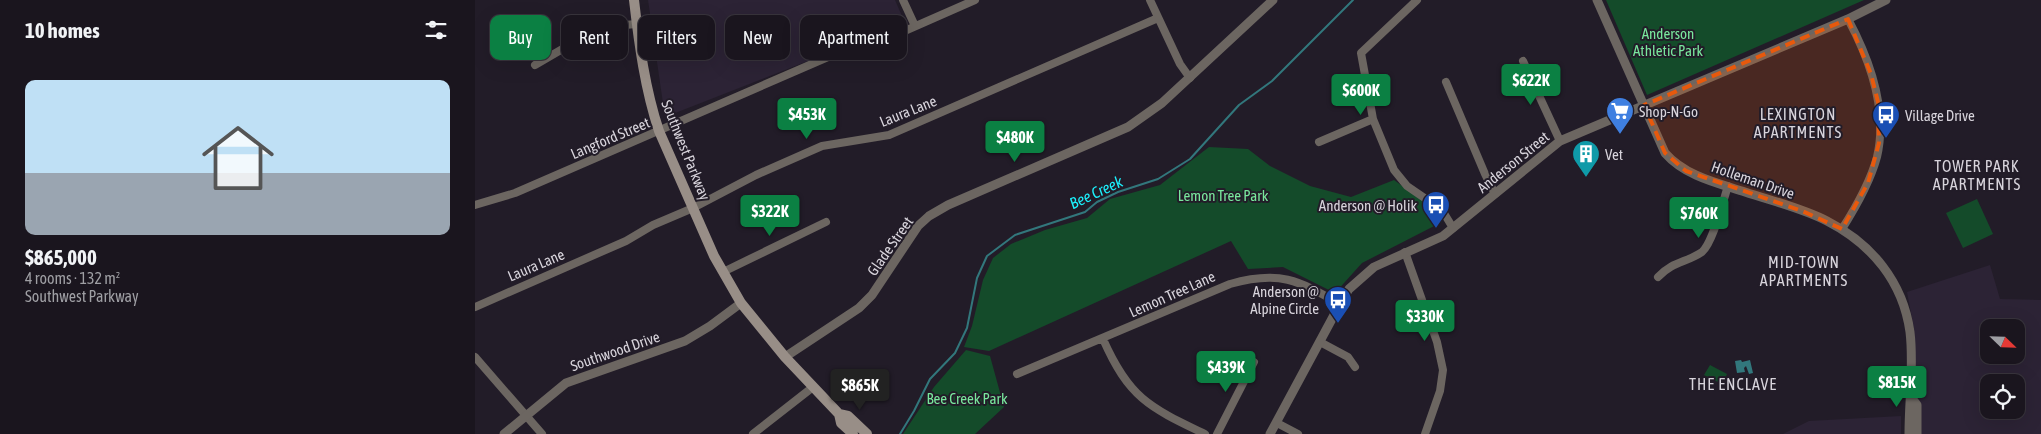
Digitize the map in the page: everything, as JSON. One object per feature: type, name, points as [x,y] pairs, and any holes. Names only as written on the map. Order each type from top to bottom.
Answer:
[{"type":"main road","name":"Southwest Parkway","points":[[634,0],[649,96],[659,131],[723,272],[741,303],[785,357],[839,414],[841,423],[853,434]]},
{"type":"main road","name":"Southwest Parkway","points":[[839,414],[847,416],[867,434]]},
{"type":"street","points":[[903,0],[915,26]]},
{"type":"street","name":"Langford Street","points":[[475,205],[515,193],[858,44],[901,33],[975,0]]},
{"type":"street","points":[[1150,0],[1180,64],[1190,78]]},
{"type":"street","name":"Glade Street","points":[[785,357],[859,308],[872,296],[919,226],[929,216],[948,205],[1128,127],[1162,103],[1273,0]]},
{"type":"street","points":[[1417,0],[1361,53],[1373,119],[1399,176],[1407,186],[1442,210],[1453,228]]},
{"type":"street","name":"Holleman Drive","points":[[1597,0],[1665,153],[1673,162],[1686,171],[1826,220],[1857,240],[1884,266],[1901,298],[1910,332],[1911,397],[1909,434]]},
{"type":"street","name":"Anderson Street","points":[[1270,434],[1340,304],[1349,290],[1374,267],[1432,241],[1453,228],[1560,141],[1628,114],[1644,104],[1848,19],[1886,0]]},
{"type":"street","name":"Laura Lane","points":[[475,307],[627,241],[653,225],[693,208],[756,176],[822,146],[889,135],[1158,18]]},
{"type":"street","points":[[1842,230],[1867,183],[1879,143],[1878,102],[1871,74],[1848,19]]},
{"type":"street","points":[[535,65],[595,30],[612,26],[637,24]]},
{"type":"street","points":[[1523,61],[1560,141]]},
{"type":"street","points":[[1446,82],[1495,194]]},
{"type":"street","points":[[1319,142],[1373,119]]},
{"type":"street","points":[[1658,277],[1667,267],[1699,254],[1709,244],[1728,186]]},
{"type":"street","points":[[723,272],[826,222]]},
{"type":"street","points":[[1405,252],[1437,342],[1443,370],[1440,391],[1425,434]]},
{"type":"street","name":"Lemon Tree Lane","points":[[1017,374],[1248,278],[1289,279],[1304,284],[1340,304]]},
{"type":"street","name":"Southwood Drive","points":[[504,434],[566,383],[685,341],[710,326],[741,303]]},
{"type":"street","points":[[1103,339],[1112,360],[1131,389],[1163,414],[1205,434]]},
{"type":"street","points":[[1320,342],[1347,357],[1355,367]]},
{"type":"street","points":[[475,358],[542,434]]},
{"type":"street","points":[[1217,434],[1254,362]]},
{"type":"street","points":[[753,434],[813,387]]},
{"type":"street","name":"Holleman Drive","points":[[1911,397],[1917,405],[1916,434]]},
{"type":"street","points":[[1909,422],[1916,434]]},
{"type":"street","points":[[1277,423],[1298,434]]},
{"type":"highlighted area","points":[[1848,19],[1871,74],[1878,102],[1879,143],[1868,183],[1842,229],[1802,211],[1686,171],[1665,153],[1644,105]]},
{"type":"shaded area","points":[[648,0],[895,0],[902,15],[800,15],[800,60],[811,60],[665,117],[657,60],[715,60],[715,15],[650,15]]},
{"type":"shaded area","points":[[1990,265],[2000,299],[2041,300],[2041,434],[1919,434],[1914,329],[1907,292]]},
{"type":"shaded area","points":[[1741,360],[1742,362],[1750,360],[1753,373],[1749,374],[1746,366],[1744,368],[1745,372],[1737,373],[1735,361]]},
{"type":"shaded area","points":[[1901,416],[1901,434],[1783,434],[1809,421]]},
{"type":"green space","name":"Anderson Athletic Park","points":[[1606,0],[1864,0],[1647,95]]},
{"type":"green space","name":"Lemon Tree Park","points":[[1209,147],[1248,149],[1270,166],[1310,186],[1351,197],[1394,180],[1430,206],[1442,222],[1362,263],[1335,293],[1283,267],[1248,269],[1231,241],[989,351],[964,347],[972,326],[983,280],[993,258],[1011,244],[1045,230],[1087,218],[1110,199],[1160,185]]},
{"type":"green space","points":[[1977,199],[1993,234],[1963,248],[1946,213]]},
{"type":"green space","name":"Bee Creek Park","points":[[966,350],[990,356],[1004,407],[975,434],[903,434],[934,387]]},
{"type":"green space","points":[[1710,365],[1727,374],[1722,384],[1704,375]]},
{"type":"waterway","name":"Bee Creek","points":[[900,434],[930,379],[955,353],[967,328],[977,278],[987,256],[1015,235],[1085,212],[1097,202],[1118,192],[1158,179],[1190,159],[1239,105],[1272,81],[1353,0]]},
{"type":"place","name":"Shop-N-Go","points":[[1620,135]]},
{"type":"place","name":"Village Drive","points":[[1886,139]]},
{"type":"place","name":"Vet","points":[[1586,178]]},
{"type":"place","name":"Anderson @ Holik","points":[[1436,229]]},
{"type":"place","name":"Anderson @ Alpine Circle","points":[[1338,324]]},
{"type":"district","name":"LEXINGTON APARTMENTS","points":[[1798,123]]},
{"type":"district","name":"TOWER PARK APARTMENTS","points":[[1977,175]]},
{"type":"district","name":"MID-TOWN APARTMENTS","points":[[1804,271]]},
{"type":"district","name":"THE ENCLAVE","points":[[1733,384]]}]
